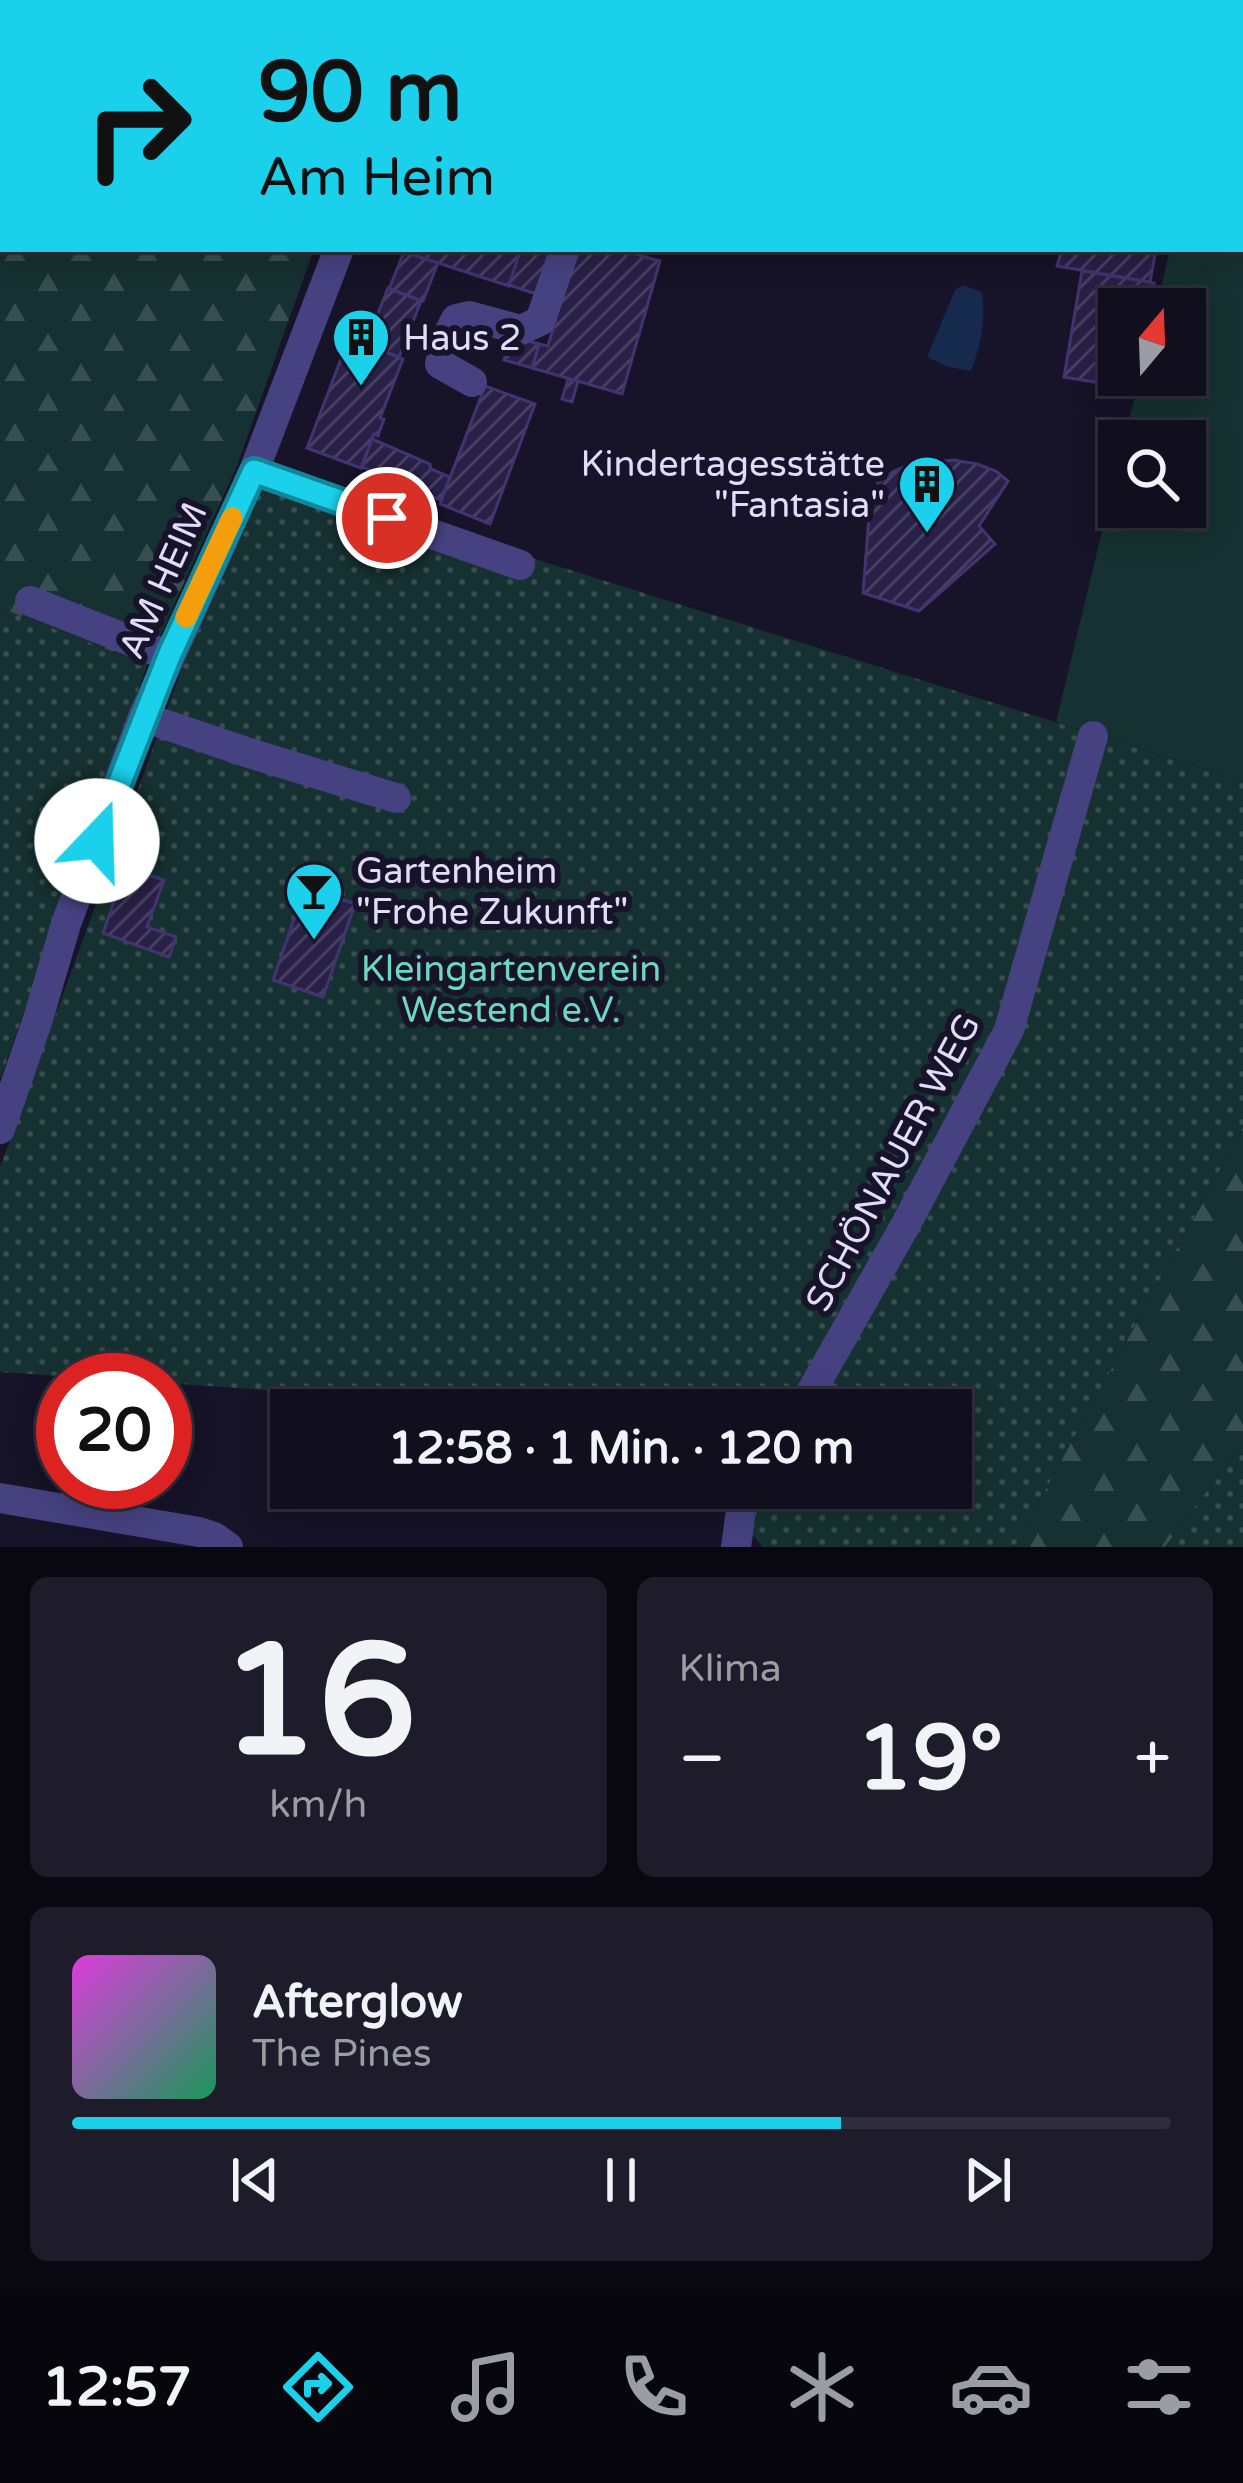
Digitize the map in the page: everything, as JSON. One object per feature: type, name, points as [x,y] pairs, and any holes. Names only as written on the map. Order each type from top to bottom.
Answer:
[{"type":"street","name":"AM HEIM","points":[[0,1129],[66,924],[143,717],[254,471],[338,252]]},
{"type":"street","points":[[472,382],[440,364],[444,342],[456,319],[469,316],[521,330],[540,321],[564,252]]},
{"type":"street","points":[[254,471],[520,565]]},
{"type":"street","points":[[30,601],[169,656]]},
{"type":"street","points":[[143,717],[395,798]]},
{"type":"street","name":"SCHÖNAUER WEG","points":[[813,1389],[1009,1030],[1093,736]]},
{"type":"street","points":[[0,1498],[199,1532],[227,1547]]},
{"type":"street","points":[[736,1547],[745,1509]]},
{"type":"green space","points":[[0,252],[313,252],[237,466],[147,665],[0,608]]},
{"type":"green space","points":[[1169,252],[1243,252],[1243,781],[1056,722],[1103,528],[1206,528],[1206,420],[1129,420],[1135,396],[1206,396],[1206,288],[1161,288]]},
{"type":"green space","name":"Kleingartenverein Westend e.V.","points":[[254,471],[1243,781],[1243,1127],[1014,1547],[763,1547],[743,1523],[749,1509],[972,1509],[972,1389],[270,1390],[192,1385],[192,1353],[36,1353],[36,1374],[0,1372],[0,1167]]},
{"type":"green space","points":[[0,608],[147,665],[0,1080]]},
{"type":"green space","points":[[1243,1127],[1243,1443],[1165,1547],[1014,1547]]},
{"type":"green space","points":[[1243,1443],[1243,1547],[1165,1547]]},
{"type":"water","points":[[963,285],[982,292],[983,302],[982,332],[971,371],[927,357],[955,290]]},
{"type":"building","points":[[404,252],[520,252],[509,286]]},
{"type":"building","points":[[404,252],[438,263],[423,301],[389,289]]},
{"type":"building","points":[[520,252],[553,252],[539,295],[509,285]]},
{"type":"building","points":[[575,252],[628,252],[660,261],[622,394],[532,368],[539,344],[548,346]]},
{"type":"building","points":[[1061,252],[1155,252],[1150,282],[1057,266]]},
{"type":"building","points":[[1082,271],[1154,283],[1153,288],[1098,288],[1098,383],[1064,377]]},
{"type":"building","points":[[388,288],[421,301],[399,357],[366,344]]},
{"type":"building","points":[[511,336],[539,344],[532,368],[504,360]]},
{"type":"building","name":"Haus 2","points":[[349,338],[403,359],[380,418],[384,419],[378,436],[374,434],[361,468],[307,448]]},
{"type":"building","points":[[568,379],[578,381],[572,402],[562,399]]},
{"type":"building","points":[[485,386],[535,404],[490,524],[440,504]]},
{"type":"building","points":[[372,439],[450,477],[441,500],[407,487],[403,497],[376,486],[377,473],[362,467]]},
{"type":"building","name":"Kindertagesstätte \"Fantasia\"","points":[[953,460],[996,471],[1008,481],[979,526],[995,544],[919,611],[863,593],[870,504],[878,483],[909,465]]},
{"type":"building","points":[[126,867],[164,880],[147,927],[176,937],[169,957],[103,933]]},
{"type":"building","name":"Gartenheim \"Frohe Zukunft\"","points":[[305,887],[355,904],[323,997],[273,980]]},
{"type":"slow traffic","points":[[186,617],[232,518]]},
{"type":"place","name":"Haus 2","points":[[361,388]]},
{"type":"place","name":"Kindertagesstätte \"Fantasia\"","points":[[927,535]]},
{"type":"place","name":"Gartenheim \"Frohe Zukunft\"","points":[[314,942]]},
{"type":"route","points":[[97,841],[143,717],[254,471],[387,518]]}]
